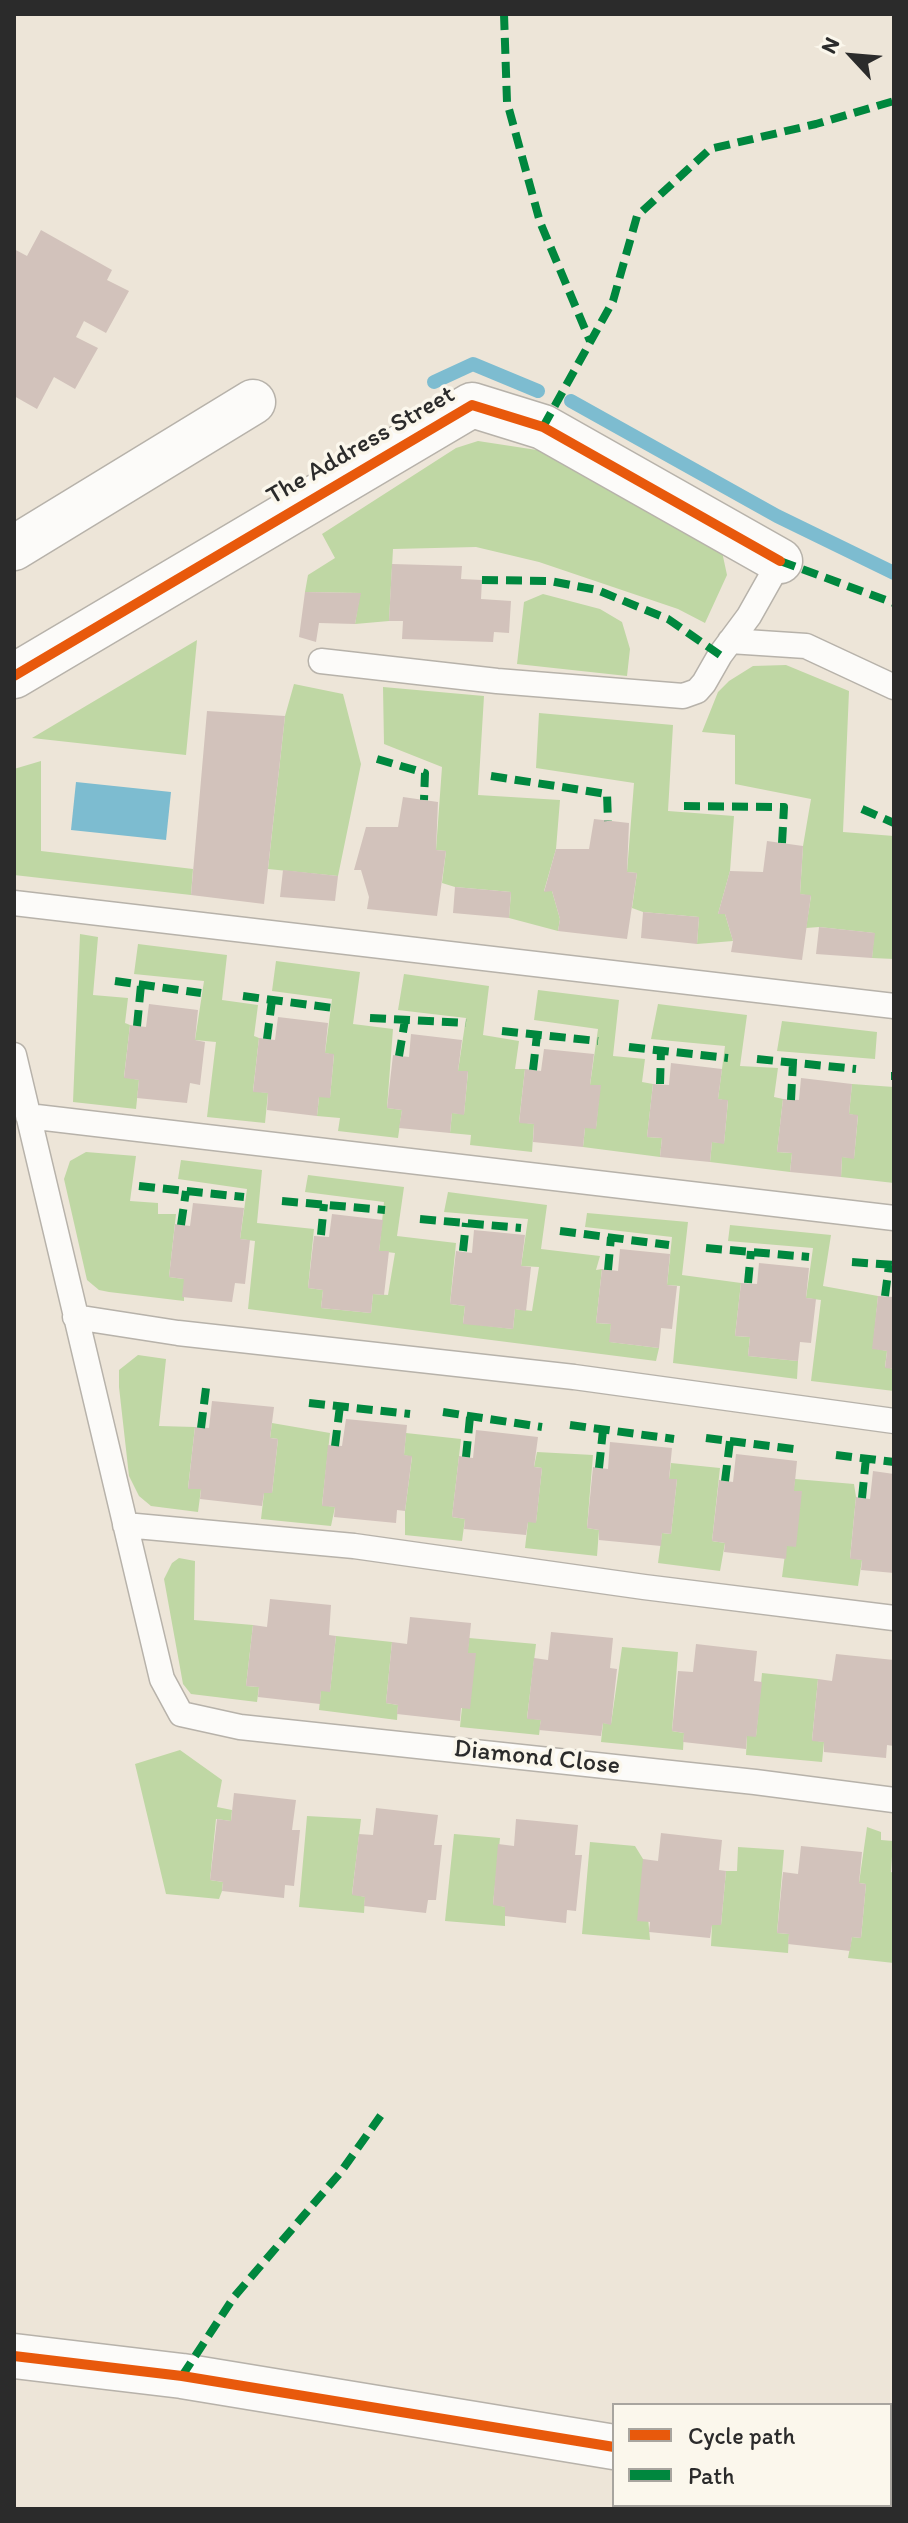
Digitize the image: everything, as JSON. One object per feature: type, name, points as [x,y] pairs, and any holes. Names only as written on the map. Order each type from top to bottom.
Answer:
[{"type":"street","points":[[14,548],[253,402]]},
{"type":"street","name":"The Address Street","points":[[14,676],[472,405],[543,427],[780,561]]},
{"type":"street","points":[[14,2356],[182,2376],[612,2447]]},
{"type":"lane","points":[[321,661],[497,681],[683,696],[697,691],[704,683],[749,616],[780,561]]},
{"type":"lane","points":[[730,641],[806,646],[894,687]]},
{"type":"lane","points":[[14,903],[894,1006]]},
{"type":"lane","points":[[14,1055],[125,1525],[354,1546],[894,1618]]},
{"type":"lane","points":[[28,1116],[894,1218]]},
{"type":"lane","points":[[75,1317],[178,1333],[574,1377],[894,1421]]},
{"type":"lane","name":"Diamond Close","points":[[125,1525],[162,1679],[181,1714],[240,1727],[755,1782],[894,1800]]},
{"type":"green space","points":[[478,441],[550,452],[721,547],[727,575],[705,623],[678,609],[539,562],[476,547],[393,549],[389,621],[355,624],[360,593],[305,592],[308,575],[335,558],[322,534],[456,448]]},
{"type":"green space","points":[[543,594],[600,609],[622,622],[630,649],[627,676],[517,664],[524,602]]},
{"type":"green space","points":[[197,640],[186,755],[32,738]]},
{"type":"green space","points":[[786,665],[849,691],[843,832],[894,836],[894,959],[872,958],[874,933],[806,928],[811,896],[800,894],[803,846],[811,799],[735,784],[735,735],[702,732],[718,692],[729,681],[753,666]]},
{"type":"green space","points":[[294,684],[343,694],[361,764],[338,876],[268,869],[285,716]]},
{"type":"green space","points":[[383,687],[484,696],[478,795],[560,800],[556,849],[544,891],[552,891],[560,919],[558,931],[509,918],[511,892],[442,883],[446,851],[436,850],[442,767],[384,744]]},
{"type":"green space","points":[[539,713],[673,725],[668,811],[734,816],[730,871],[718,914],[725,914],[733,941],[697,944],[699,917],[643,912],[632,908],[637,873],[627,872],[634,783],[536,768]]},
{"type":"green space","points":[[41,761],[41,851],[193,869],[191,895],[14,875],[14,769]]},
{"type":"green space","points":[[80,934],[98,937],[93,995],[128,998],[125,1023],[130,1025],[124,1077],[139,1080],[136,1109],[73,1102]]},
{"type":"green space","points":[[138,944],[227,955],[222,1000],[258,1005],[254,1036],[259,1038],[253,1091],[268,1093],[265,1123],[207,1117],[216,1042],[195,1040],[204,981],[134,974]]},
{"type":"green space","points":[[276,961],[360,972],[353,1024],[393,1029],[387,1108],[402,1110],[398,1138],[338,1131],[340,1118],[317,1116],[319,1097],[330,1097],[334,1055],[325,1053],[332,999],[272,991]]},
{"type":"green space","points":[[404,974],[489,986],[483,1035],[519,1041],[515,1069],[525,1069],[519,1122],[534,1124],[532,1152],[470,1145],[471,1135],[450,1133],[452,1113],[464,1114],[468,1072],[458,1071],[466,1018],[398,1010]]},
{"type":"green space","points":[[538,990],[619,1000],[613,1056],[645,1059],[642,1082],[653,1084],[647,1137],[662,1138],[660,1157],[583,1147],[585,1128],[596,1128],[600,1085],[590,1085],[598,1029],[534,1020]]},
{"type":"green space","points":[[658,1004],[747,1015],[740,1066],[778,1068],[774,1097],[783,1099],[777,1152],[792,1153],[790,1172],[710,1162],[712,1142],[724,1143],[728,1101],[718,1099],[725,1046],[651,1039]]},
{"type":"green space","points":[[782,1021],[877,1032],[875,1059],[777,1051]]},
{"type":"green space","points":[[852,1084],[894,1087],[894,1183],[841,1177],[842,1157],[854,1158],[858,1116],[849,1114]]},
{"type":"green space","points":[[86,1152],[136,1156],[130,1201],[158,1203],[158,1214],[176,1214],[169,1277],[184,1279],[184,1301],[99,1290],[87,1280],[64,1179],[70,1161]]},
{"type":"green space","points":[[181,1160],[262,1170],[257,1223],[314,1229],[308,1288],[323,1290],[321,1308],[371,1313],[373,1294],[388,1295],[395,1253],[379,1251],[384,1202],[305,1192],[308,1175],[404,1187],[397,1236],[456,1243],[450,1304],[465,1306],[463,1323],[513,1329],[515,1309],[532,1311],[539,1267],[521,1266],[528,1219],[444,1212],[448,1192],[547,1205],[541,1249],[600,1256],[596,1270],[602,1269],[596,1323],[611,1324],[610,1342],[659,1348],[656,1361],[248,1309],[255,1241],[240,1239],[247,1189],[178,1179]]},
{"type":"green space","points":[[587,1213],[688,1222],[682,1275],[741,1283],[735,1336],[750,1337],[748,1356],[798,1361],[797,1379],[673,1363],[680,1286],[667,1285],[672,1237],[585,1227]]},
{"type":"green space","points":[[730,1225],[831,1235],[823,1286],[878,1296],[873,1348],[887,1351],[885,1367],[894,1369],[894,1391],[811,1381],[821,1300],[806,1298],[813,1248],[728,1241]]},
{"type":"green space","points":[[138,1355],[166,1359],[159,1426],[195,1427],[188,1488],[201,1489],[198,1512],[151,1506],[139,1496],[129,1476],[119,1370]]},
{"type":"green space","points":[[272,1423],[330,1433],[322,1505],[335,1507],[331,1526],[261,1519],[264,1493],[272,1493],[278,1439],[270,1438]]},
{"type":"green space","points":[[406,1433],[461,1439],[452,1517],[465,1519],[462,1541],[405,1535],[412,1457],[404,1455]]},
{"type":"green space","points":[[537,1452],[593,1455],[587,1528],[599,1530],[597,1556],[525,1548],[528,1522],[536,1522],[542,1468],[534,1467]]},
{"type":"green space","points":[[671,1463],[720,1468],[712,1541],[725,1543],[720,1571],[658,1563],[662,1533],[671,1534],[677,1479],[669,1479]]},
{"type":"green space","points":[[795,1479],[854,1484],[856,1497],[850,1558],[862,1560],[858,1586],[782,1577]]},
{"type":"green space","points":[[179,1558],[195,1561],[194,1620],[253,1625],[246,1686],[259,1687],[257,1702],[191,1694],[183,1684],[164,1579],[172,1563]]},
{"type":"green space","points":[[336,1636],[392,1642],[386,1703],[398,1705],[397,1720],[319,1710],[321,1691],[330,1691]]},
{"type":"green space","points":[[469,1638],[536,1644],[527,1718],[541,1720],[539,1735],[460,1727]]},
{"type":"green space","points":[[622,1647],[678,1652],[672,1731],[684,1733],[683,1750],[601,1742],[603,1723],[611,1724]]},
{"type":"green space","points":[[762,1673],[818,1679],[812,1740],[824,1742],[822,1762],[746,1755],[747,1736],[756,1736]]},
{"type":"green space","points":[[180,1750],[222,1780],[217,1807],[232,1810],[231,1821],[216,1819],[210,1880],[223,1882],[219,1899],[166,1894],[135,1764]]},
{"type":"green space","points":[[307,1816],[361,1819],[352,1894],[365,1897],[364,1913],[299,1907]]},
{"type":"green space","points":[[867,1827],[881,1832],[881,1840],[893,1841],[894,1963],[848,1958],[852,1937],[861,1938],[866,1884],[859,1883]]},
{"type":"green space","points":[[454,1834],[500,1838],[493,1904],[505,1907],[505,1926],[445,1921]]},
{"type":"green space","points":[[590,1842],[635,1846],[643,1859],[650,1940],[582,1934]]},
{"type":"green space","points":[[738,1847],[784,1850],[777,1933],[789,1934],[788,1953],[711,1946],[712,1925],[721,1925],[726,1871],[737,1871]]},
{"type":"water","points":[[76,782],[171,792],[166,840],[71,830]]},
{"type":"building","points":[[41,230],[112,270],[107,280],[129,291],[106,333],[84,321],[76,337],[98,348],[75,389],[54,377],[37,409],[14,396],[14,249],[27,256]]},
{"type":"building","points":[[392,564],[462,566],[461,579],[482,580],[481,599],[511,601],[509,633],[494,632],[493,642],[402,639],[403,621],[389,621]]},
{"type":"building","points":[[305,592],[361,593],[355,624],[319,623],[316,642],[299,637]]},
{"type":"building","points":[[207,711],[285,716],[264,904],[191,895]]},
{"type":"building","points":[[403,797],[438,802],[436,850],[446,851],[437,916],[367,909],[369,897],[361,870],[354,870],[366,827],[398,827]]},
{"type":"building","points":[[594,819],[629,823],[627,872],[637,873],[627,939],[558,931],[560,919],[552,891],[544,892],[556,849],[589,849]]},
{"type":"building","points":[[767,841],[803,846],[800,894],[811,895],[802,960],[731,952],[733,941],[725,914],[718,914],[730,871],[763,872]]},
{"type":"building","points":[[283,870],[338,876],[335,901],[280,897]]},
{"type":"building","points":[[455,887],[511,892],[509,918],[453,913]]},
{"type":"building","points":[[643,912],[699,917],[697,944],[641,938]]},
{"type":"building","points":[[819,927],[875,933],[872,958],[816,954]]},
{"type":"building","points":[[149,1004],[198,1010],[195,1040],[205,1042],[200,1085],[190,1083],[187,1103],[137,1098],[139,1080],[124,1078],[130,1025],[146,1027]]},
{"type":"building","points":[[278,1017],[328,1023],[325,1053],[334,1054],[330,1098],[319,1097],[317,1116],[267,1110],[268,1093],[253,1092],[259,1038],[275,1040]]},
{"type":"building","points":[[411,1034],[462,1040],[458,1071],[468,1071],[464,1115],[452,1113],[450,1133],[399,1128],[402,1110],[387,1108],[393,1055],[409,1057]]},
{"type":"building","points":[[544,1049],[594,1054],[590,1085],[601,1085],[596,1129],[585,1128],[583,1147],[533,1142],[534,1124],[519,1123],[525,1069],[541,1071]]},
{"type":"building","points":[[671,1063],[722,1069],[718,1099],[728,1100],[724,1144],[712,1142],[710,1162],[660,1157],[662,1138],[647,1137],[653,1084],[669,1085]]},
{"type":"building","points":[[801,1078],[852,1084],[849,1114],[858,1115],[854,1159],[842,1157],[841,1177],[790,1172],[792,1153],[777,1152],[783,1099],[799,1100]]},
{"type":"building","points":[[193,1203],[244,1208],[240,1239],[250,1240],[245,1284],[235,1283],[232,1302],[182,1297],[184,1279],[169,1277],[175,1224],[190,1226]]},
{"type":"building","points":[[332,1214],[383,1220],[379,1251],[389,1251],[384,1295],[373,1294],[371,1313],[321,1308],[323,1290],[308,1288],[314,1236],[329,1237]]},
{"type":"building","points":[[474,1230],[525,1235],[521,1266],[531,1267],[526,1311],[515,1309],[513,1329],[463,1324],[465,1306],[450,1304],[456,1251],[472,1253]]},
{"type":"building","points":[[620,1249],[670,1254],[667,1285],[677,1286],[672,1329],[661,1328],[659,1348],[609,1342],[611,1324],[596,1323],[602,1269],[618,1271]]},
{"type":"building","points":[[759,1263],[809,1268],[806,1298],[816,1299],[811,1343],[800,1342],[798,1361],[748,1356],[750,1337],[735,1336],[741,1283],[757,1284]]},
{"type":"building","points":[[878,1296],[894,1297],[894,1369],[885,1368],[887,1351],[872,1349]]},
{"type":"building","points":[[212,1401],[274,1407],[270,1438],[278,1439],[272,1493],[264,1493],[262,1506],[200,1499],[201,1489],[188,1489],[195,1427],[209,1428]]},
{"type":"building","points":[[346,1419],[407,1425],[404,1455],[412,1456],[405,1511],[397,1510],[396,1523],[334,1517],[335,1507],[322,1506],[328,1445],[342,1446]]},
{"type":"building","points":[[476,1430],[538,1437],[534,1467],[542,1468],[536,1523],[528,1522],[526,1535],[464,1529],[465,1519],[452,1517],[459,1456],[473,1458]]},
{"type":"building","points":[[610,1442],[672,1448],[669,1479],[677,1479],[671,1534],[662,1533],[661,1546],[599,1540],[599,1530],[587,1528],[593,1467],[608,1469]]},
{"type":"building","points":[[736,1454],[797,1461],[794,1491],[802,1491],[796,1547],[787,1546],[786,1559],[724,1552],[725,1543],[712,1541],[719,1480],[733,1482]]},
{"type":"building","points":[[873,1471],[894,1474],[894,1573],[861,1570],[862,1560],[850,1559],[856,1497],[870,1499]]},
{"type":"building","points":[[270,1599],[331,1605],[329,1635],[336,1636],[330,1692],[321,1691],[320,1704],[258,1697],[259,1687],[246,1686],[253,1625],[267,1627]]},
{"type":"building","points":[[410,1617],[471,1623],[468,1653],[476,1653],[470,1709],[461,1708],[460,1721],[397,1714],[398,1705],[386,1703],[392,1642],[407,1644]]},
{"type":"building","points":[[551,1632],[613,1638],[610,1668],[617,1669],[611,1725],[603,1723],[601,1736],[539,1730],[541,1720],[527,1719],[534,1658],[548,1660]]},
{"type":"building","points":[[696,1644],[757,1651],[754,1681],[762,1682],[756,1737],[747,1736],[746,1749],[683,1742],[684,1733],[672,1731],[678,1671],[693,1672]]},
{"type":"building","points":[[836,1654],[894,1660],[894,1746],[887,1745],[886,1758],[824,1752],[824,1742],[812,1741],[818,1679],[832,1681]]},
{"type":"building","points":[[234,1793],[296,1800],[292,1830],[300,1830],[294,1886],[285,1885],[284,1898],[222,1891],[223,1882],[210,1880],[217,1819],[231,1821]]},
{"type":"building","points":[[376,1808],[438,1815],[434,1845],[442,1845],[436,1900],[428,1900],[426,1913],[364,1906],[365,1897],[352,1895],[359,1834],[373,1835]]},
{"type":"building","points":[[516,1819],[578,1825],[575,1855],[582,1855],[576,1911],[567,1910],[566,1923],[505,1916],[505,1907],[493,1905],[498,1844],[514,1846]]},
{"type":"building","points":[[661,1833],[722,1840],[719,1870],[726,1871],[721,1925],[712,1925],[710,1938],[649,1932],[650,1922],[637,1921],[643,1859],[658,1861]]},
{"type":"building","points":[[801,1846],[862,1852],[859,1883],[866,1884],[861,1938],[852,1937],[850,1951],[788,1944],[789,1934],[777,1933],[783,1872],[798,1874]]},
{"type":"waterway","points":[[434,382],[473,364],[538,391]]},
{"type":"waterway","points":[[571,401],[777,516],[894,573]]},
{"type":"marked path","points":[[504,14],[507,102],[540,222],[590,341]]},
{"type":"marked path","points":[[543,427],[613,301],[637,216],[710,149],[816,124],[894,101]]},
{"type":"marked path","points":[[780,561],[894,603]]},
{"type":"marked path","points":[[482,580],[550,581],[597,590],[668,619],[720,655]]},
{"type":"marked path","points":[[377,759],[425,773],[424,800]]},
{"type":"marked path","points":[[491,776],[607,794],[608,821]]},
{"type":"marked path","points":[[684,806],[784,807],[782,843]]},
{"type":"marked path","points":[[862,809],[894,823]]},
{"type":"marked path","points":[[115,981],[201,993]]},
{"type":"marked path","points":[[137,1026],[141,985]]},
{"type":"marked path","points":[[243,996],[333,1008]]},
{"type":"marked path","points":[[267,1039],[272,1000]]},
{"type":"marked path","points":[[370,1018],[466,1023]]},
{"type":"marked path","points":[[399,1056],[405,1020]]},
{"type":"marked path","points":[[502,1031],[598,1041]]},
{"type":"marked path","points":[[533,1070],[537,1035]]},
{"type":"marked path","points":[[629,1047],[728,1058]]},
{"type":"marked path","points":[[660,1084],[661,1051]]},
{"type":"marked path","points":[[757,1059],[856,1069]]},
{"type":"marked path","points":[[791,1100],[793,1062]]},
{"type":"marked path","points":[[139,1186],[244,1197]]},
{"type":"marked path","points":[[181,1225],[186,1191]]},
{"type":"marked path","points":[[282,1201],[385,1210]]},
{"type":"marked path","points":[[321,1235],[324,1204]]},
{"type":"marked path","points":[[420,1219],[521,1228]]},
{"type":"marked path","points":[[463,1251],[466,1223]]},
{"type":"marked path","points":[[560,1231],[669,1245]]},
{"type":"marked path","points":[[608,1270],[611,1237]]},
{"type":"marked path","points":[[706,1248],[809,1257]]},
{"type":"marked path","points":[[748,1283],[751,1251]]},
{"type":"marked path","points":[[852,1262],[894,1265]]},
{"type":"marked path","points":[[885,1296],[889,1265]]},
{"type":"marked path","points":[[201,1428],[206,1388]]},
{"type":"marked path","points":[[309,1403],[410,1414]]},
{"type":"marked path","points":[[335,1446],[340,1406]]},
{"type":"marked path","points":[[443,1412],[542,1427]]},
{"type":"marked path","points":[[466,1457],[470,1417]]},
{"type":"marked path","points":[[570,1425],[674,1439]]},
{"type":"marked path","points":[[599,1468],[603,1430]]},
{"type":"marked path","points":[[706,1438],[801,1450]]},
{"type":"marked path","points":[[725,1481],[730,1441]]},
{"type":"marked path","points":[[836,1455],[894,1462]]},
{"type":"marked path","points":[[862,1498],[866,1458]]},
{"type":"marked path","points":[[182,2376],[234,2297],[340,2173],[384,2111]]},
{"type":"cycle path","points":[[14,676],[472,405],[543,427],[780,561]]},
{"type":"cycle path","points":[[14,2356],[182,2376],[612,2447]]}]
